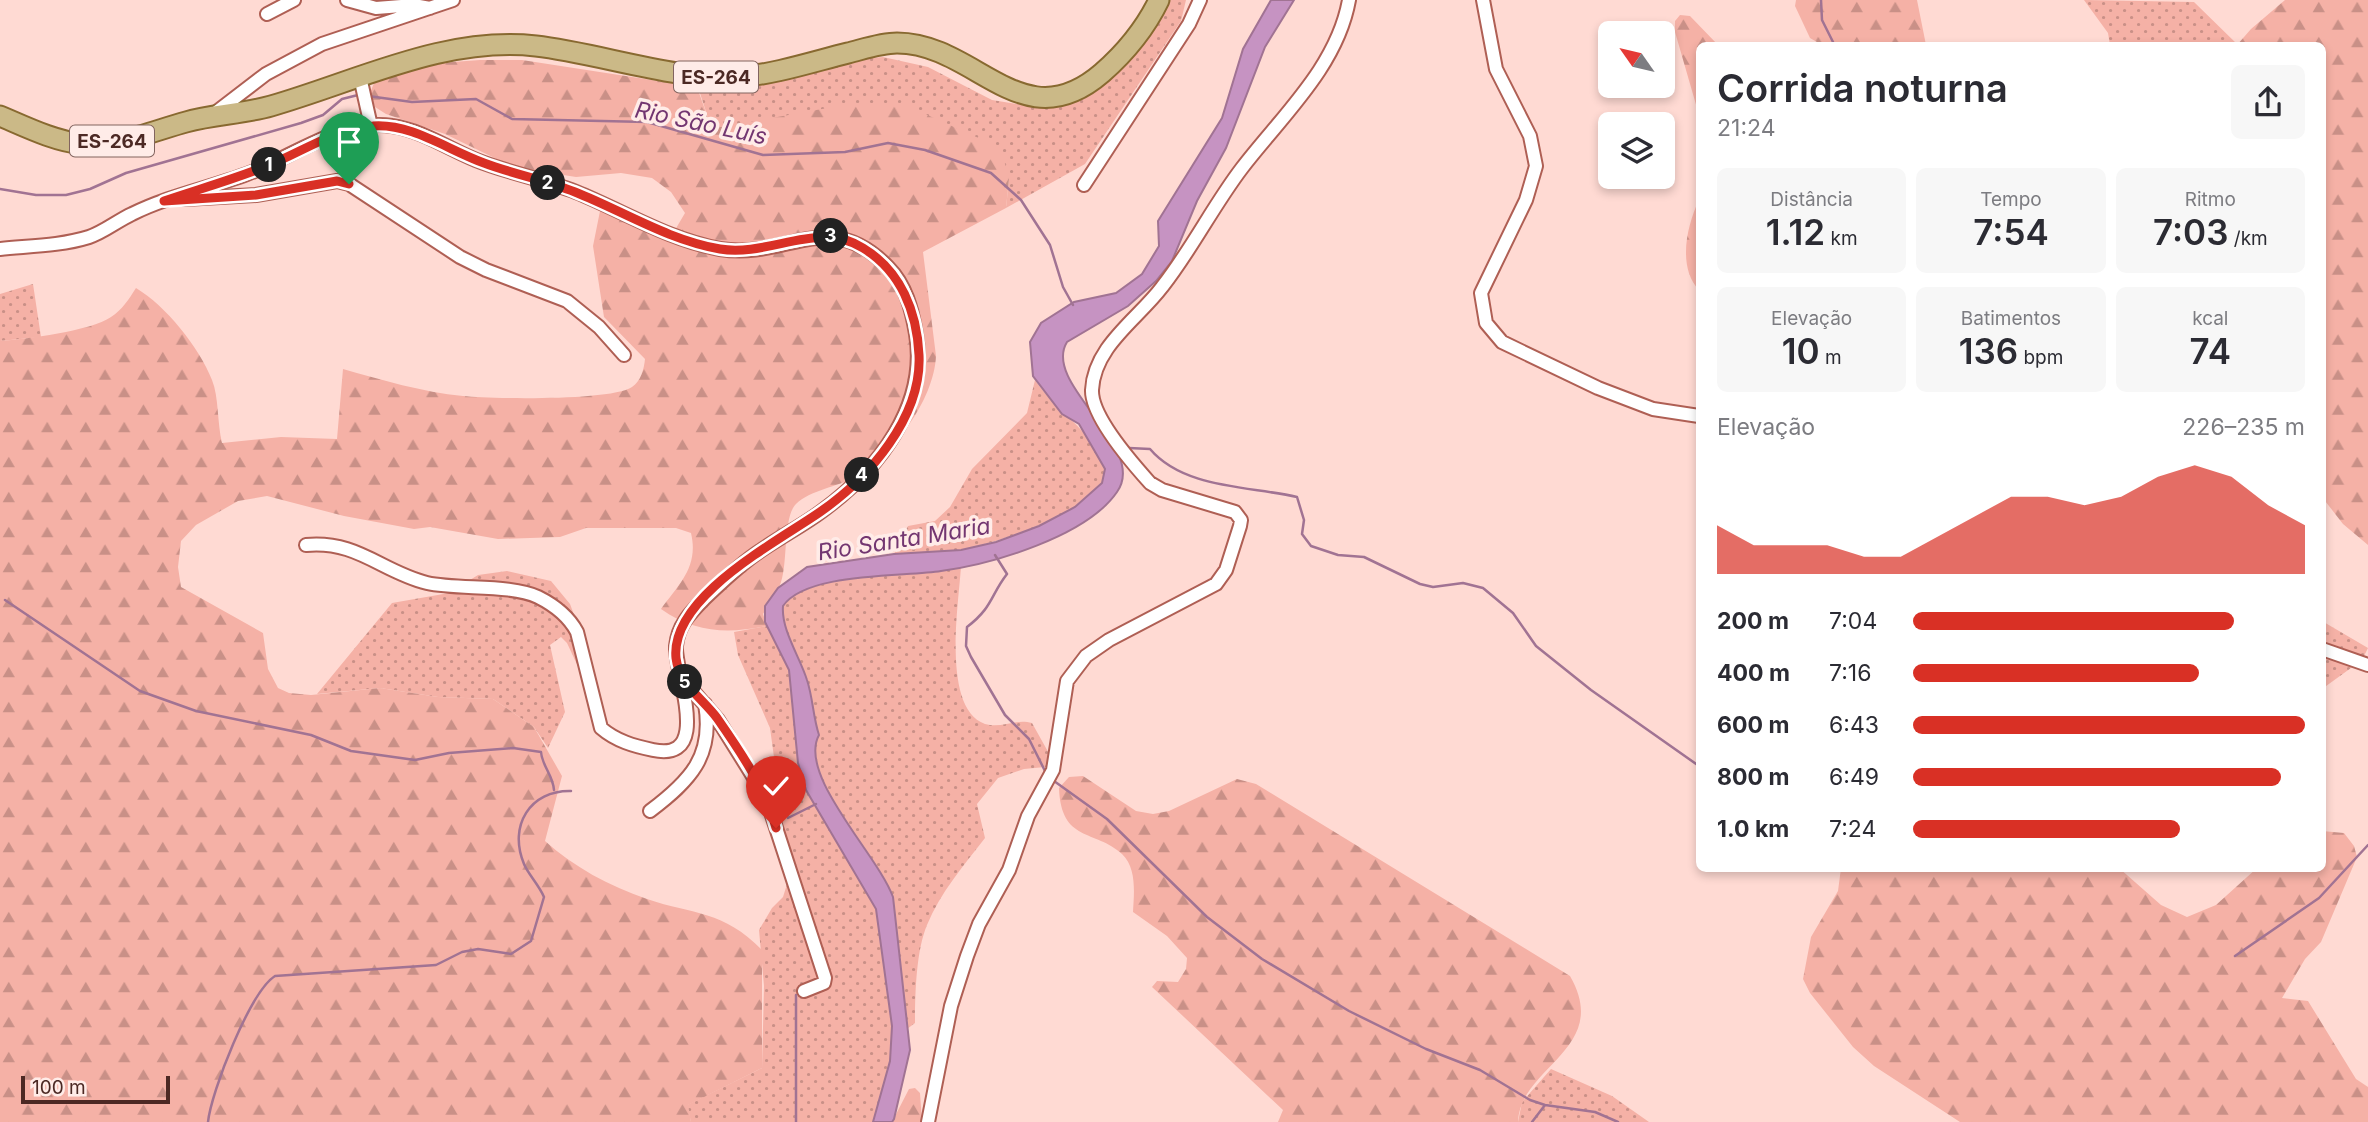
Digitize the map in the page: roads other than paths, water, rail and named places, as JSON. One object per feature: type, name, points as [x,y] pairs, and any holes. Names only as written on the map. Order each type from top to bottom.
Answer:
[{"type":"main road","name":"ES-264","points":[[0,116],[59,139],[97,144],[219,114],[269,107],[361,82],[429,55],[468,46],[495,44],[538,46],[733,77],[771,73],[895,43],[918,45],[939,52],[1012,91],[1047,99],[1076,91],[1114,62],[1134,41],[1159,0]]},
{"type":"street","points":[[267,14],[293,0]]},
{"type":"street","points":[[348,0],[376,8],[414,5],[432,9]]},
{"type":"street","points":[[219,114],[266,74],[322,44],[453,0]]},
{"type":"street","points":[[1084,185],[1189,24],[1200,0]]},
{"type":"street","points":[[928,1122],[951,1006],[967,956],[984,914],[1009,870],[1028,816],[1053,770],[1067,681],[1086,656],[1109,640],[1216,584],[1226,570],[1240,526],[1241,520],[1235,512],[1162,490],[1150,483],[1094,405],[1092,388],[1096,369],[1117,336],[1163,286],[1242,168],[1312,82],[1335,38],[1349,0]]},
{"type":"street","points":[[1483,0],[1496,69],[1531,136],[1536,166],[1526,200],[1481,293],[1486,323],[1502,342],[1598,388],[1653,409],[1696,416]]},
{"type":"street","points":[[361,82],[371,126]]},
{"type":"street","points":[[1,248],[88,237],[164,201],[246,174],[354,129],[393,126],[487,164],[577,192],[639,222],[721,249],[766,249],[826,235],[842,237],[865,249],[888,267],[902,285],[913,315],[919,356],[916,386],[896,432],[863,474],[823,511],[755,553],[690,612],[678,636],[676,649],[689,719],[687,731],[679,744],[659,752],[622,742],[608,735],[598,723],[578,632],[571,620],[550,604],[530,594],[424,582],[353,550],[330,543],[306,545]]},
{"type":"street","points":[[164,201],[256,195],[337,181],[349,184],[460,257],[566,301],[599,327],[624,355]]},
{"type":"street","points":[[2326,650],[2368,665]]},
{"type":"street","points":[[680,676],[705,703],[752,774],[772,811],[825,978],[824,983],[804,991]]},
{"type":"street","points":[[650,811],[684,784],[698,762],[707,731],[705,703]]},
{"type":"waterway","points":[[1821,0],[1822,20],[1833,42]]},
{"type":"waterway","name":"Rio São Luís","points":[[0,189],[36,195],[66,195],[90,189],[126,173],[301,123],[323,115],[342,99],[358,95]]},
{"type":"waterway","name":"Rio São Luís","points":[[368,96],[412,102],[476,99],[512,119],[647,122],[763,155],[845,152],[888,143],[925,150],[991,173],[1021,200],[1050,245],[1063,287],[1073,305]]},
{"type":"waterway","points":[[1129,448],[1150,449],[1164,462],[1199,479],[1297,497],[1304,520],[1302,534],[1311,546],[1338,555],[1364,557],[1420,584],[1433,587],[1463,583],[1483,588],[1513,613],[1536,646],[1591,690],[1696,764]]},
{"type":"waterway","points":[[995,555],[1007,574],[987,607],[967,627],[966,646],[1005,715],[1029,739],[1045,771]]},
{"type":"waterway","points":[[5,600],[140,691],[196,711],[311,735],[351,751],[415,760],[449,753],[513,748],[541,752],[554,790]]},
{"type":"waterway","points":[[1054,781],[1107,819],[1207,917],[1262,959],[1349,1011],[1426,1049],[1480,1070],[1530,1100],[1545,1105],[1595,1112],[1618,1122]]},
{"type":"waterway","points":[[208,1122],[216,1089],[233,1044],[254,1001],[275,976],[436,965],[462,952],[478,949],[511,954],[531,941],[544,897],[524,864],[520,850],[521,824],[526,813],[544,797],[571,791]]},
{"type":"waterway","points":[[788,818],[816,804]]},
{"type":"waterway","points":[[2235,956],[2319,898],[2368,845]]},
{"type":"waterway","points":[[796,995],[796,1122]]},
{"type":"waterway","points":[[1532,1122],[1545,1105]]},
{"type":"water label","name":"Rio Santa Maria","points":[[904,539]]}]
